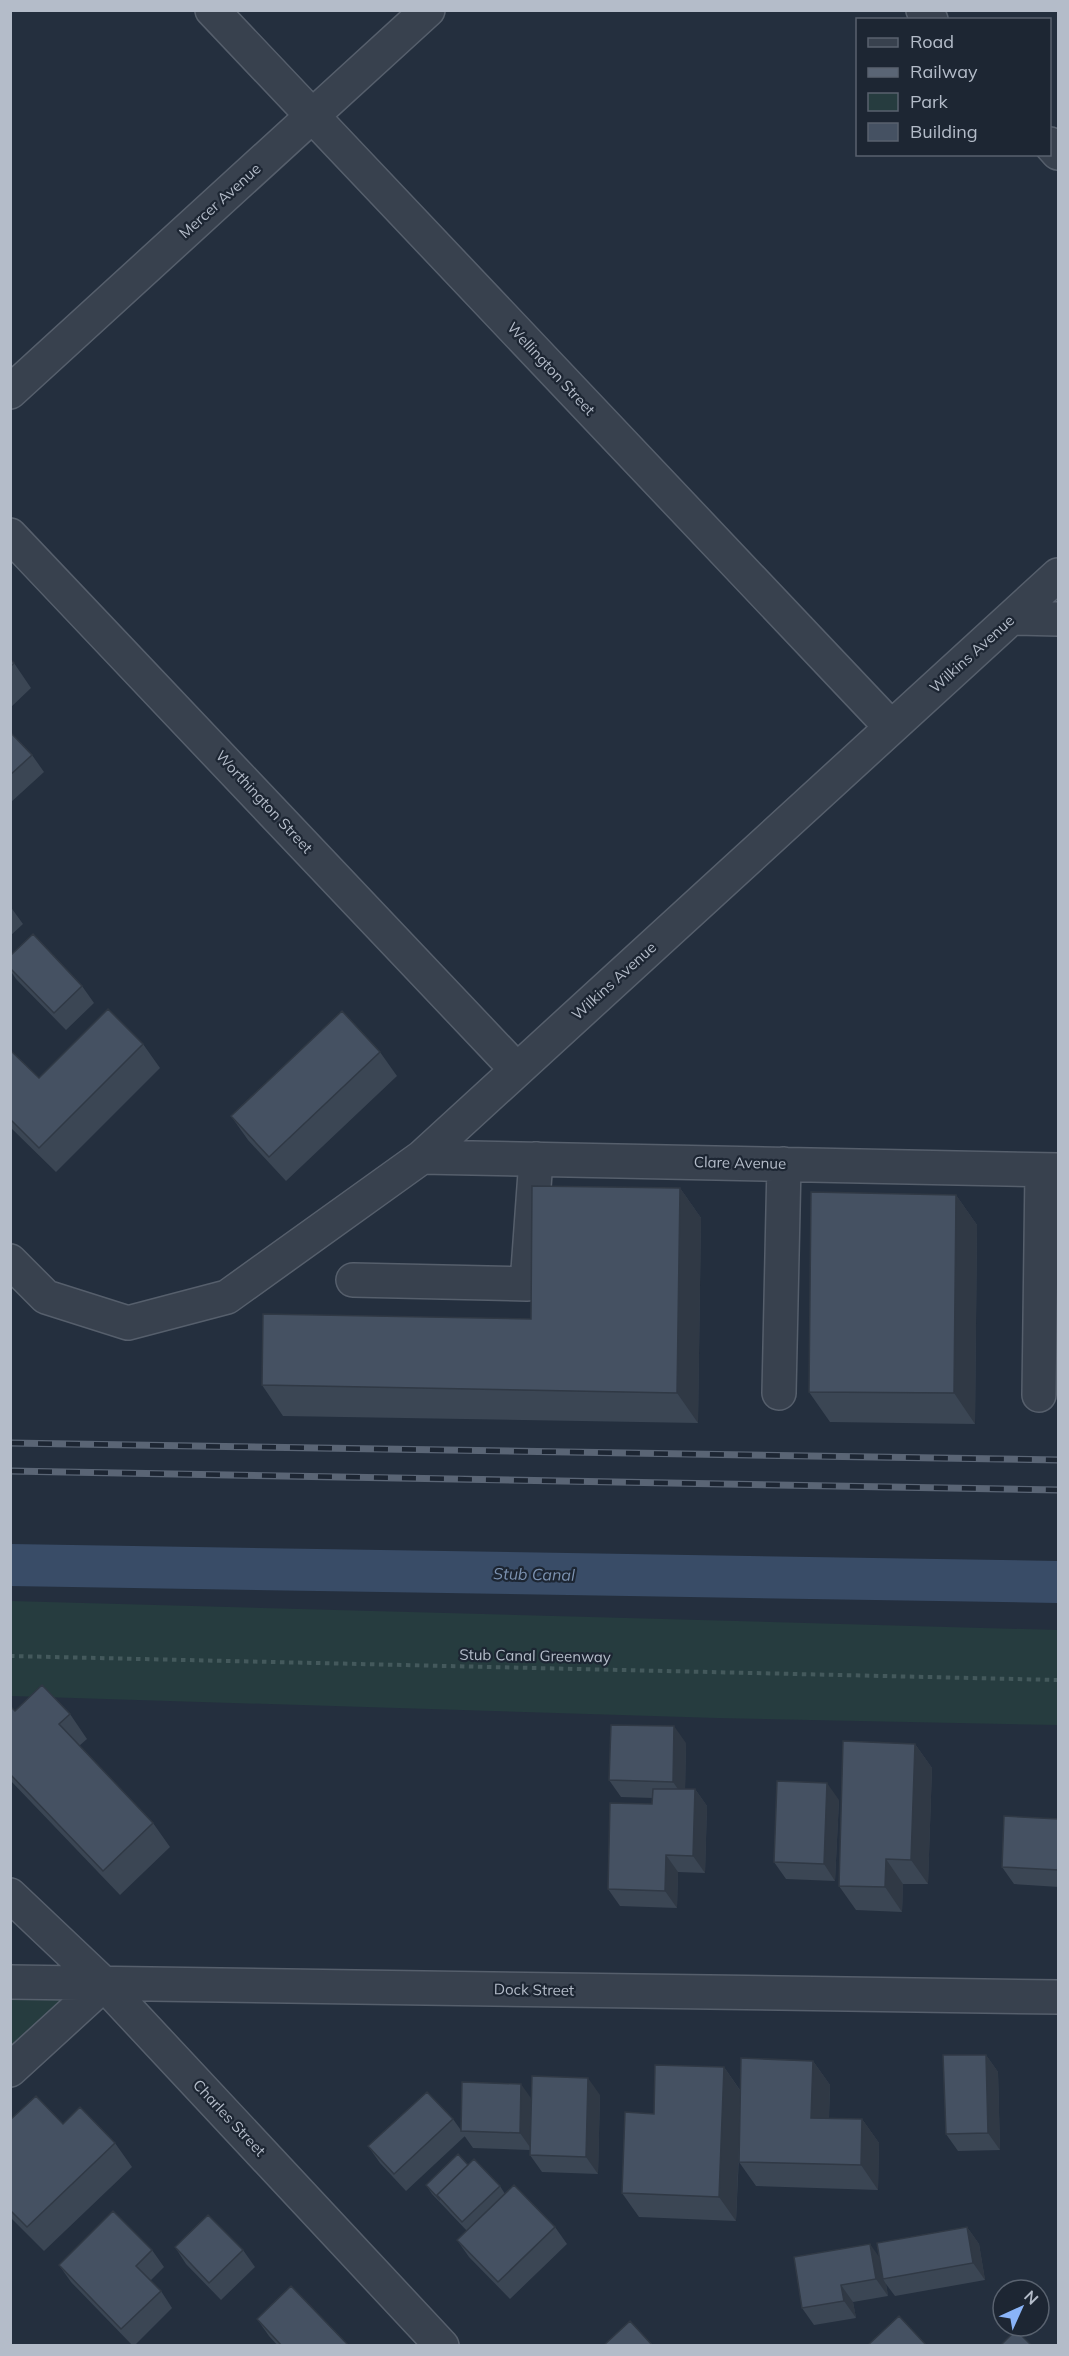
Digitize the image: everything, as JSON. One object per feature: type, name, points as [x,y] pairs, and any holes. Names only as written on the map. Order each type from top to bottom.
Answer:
[{"type":"street","name":"Wellington Street","points":[[212,10],[891,727]]},
{"type":"street","name":"Mercer Avenue","points":[[10,392],[428,10]]},
{"type":"street","name":"Worthington Street","points":[[10,535],[517,1070]]},
{"type":"street","name":"Wilkins Avenue","points":[[10,1261],[46,1297],[128,1323],[227,1297],[422,1157],[1059,575]]},
{"type":"street","points":[[1011,618],[1059,619]]},
{"type":"street","name":"Clare Avenue","points":[[422,1157],[1050,1170]]},
{"type":"street","points":[[353,1280],[527,1284],[536,1159]]},
{"type":"street","points":[[779,1393],[784,1164]]},
{"type":"street","points":[[1039,1395],[1050,1170]]},
{"type":"street","name":"Charles Street","points":[[10,1895],[104,1984],[442,2346]]},
{"type":"street","name":"Dock Street","points":[[10,1982],[1059,1997]]},
{"type":"street","points":[[10,2070],[104,1984]]},
{"type":"path","name":"Stub Canal Greenway","points":[[10,1656],[1059,1680]]},
{"type":"green space","points":[[11,1601],[1058,1630],[1058,1725],[717,1718],[11,1696]]},
{"type":"green space","points":[[11,1982],[104,1984],[11,2070]]},
{"type":"building","points":[[10,732],[32,755],[10,775]]},
{"type":"building","points":[[33,934],[82,986],[54,1013],[10,968],[10,956]]},
{"type":"building","points":[[108,1009],[143,1044],[39,1148],[10,1119],[10,1050],[39,1078]]},
{"type":"building","points":[[342,1011],[380,1052],[269,1157],[231,1116]]},
{"type":"building","points":[[532,1186],[680,1188],[677,1393],[262,1385],[263,1314],[531,1319]]},
{"type":"building","points":[[811,1192],[956,1195],[954,1393],[809,1392]]},
{"type":"building","points":[[42,1685],[70,1714],[59,1724],[153,1823],[103,1871],[10,1774],[10,1706],[15,1711]]},
{"type":"building","points":[[611,1725],[674,1726],[673,1782],[609,1780]]},
{"type":"building","points":[[843,1741],[915,1744],[911,1860],[886,1859],[885,1887],[839,1886]]},
{"type":"building","points":[[777,1781],[827,1783],[824,1864],[774,1862]]},
{"type":"building","points":[[653,1789],[695,1789],[693,1856],[666,1855],[665,1891],[608,1889],[610,1803],[652,1804]]},
{"type":"building","points":[[1004,1816],[1059,1819],[1059,1870],[1002,1867]]},
{"type":"building","points":[[943,2055],[986,2055],[988,2133],[946,2134]]},
{"type":"building","points":[[741,2058],[813,2061],[811,2118],[862,2119],[861,2165],[739,2162]]},
{"type":"building","points":[[655,2065],[724,2067],[719,2197],[622,2193],[625,2112],[654,2114]]},
{"type":"building","points":[[532,2076],[588,2078],[586,2157],[530,2155]]},
{"type":"building","points":[[462,2082],[521,2084],[520,2133],[461,2131]]},
{"type":"building","points":[[427,2092],[453,2119],[394,2174],[368,2146]]},
{"type":"building","points":[[36,2096],[63,2124],[80,2107],[115,2143],[27,2227],[10,2210],[10,2120]]},
{"type":"building","points":[[458,2154],[468,2165],[437,2195],[440,2200],[426,2185]]},
{"type":"building","points":[[474,2159],[500,2186],[462,2222],[437,2195]]},
{"type":"building","points":[[514,2185],[555,2227],[498,2282],[457,2240]]},
{"type":"building","points":[[113,2211],[152,2250],[136,2266],[161,2291],[121,2329],[59,2265]]},
{"type":"building","points":[[208,2215],[243,2250],[209,2283],[175,2247]]},
{"type":"building","points":[[967,2227],[973,2263],[883,2279],[877,2243]]},
{"type":"building","points":[[870,2244],[876,2279],[841,2285],[844,2301],[802,2308],[794,2257]]},
{"type":"building","points":[[291,2286],[349,2346],[282,2346],[257,2319]]},
{"type":"building","points":[[899,2316],[927,2346],[867,2346]]},
{"type":"building","points":[[630,2321],[653,2346],[603,2346]]},
{"type":"building","points":[[1008,2338],[1024,2338],[1032,2346],[1000,2346]]},
{"type":"waterway","name":"Stub Canal","points":[[10,1565],[1058,1582]]},
{"type":"railway","points":[[10,1443],[1058,1460]]},
{"type":"railway","points":[[10,1471],[1058,1490]]}]
